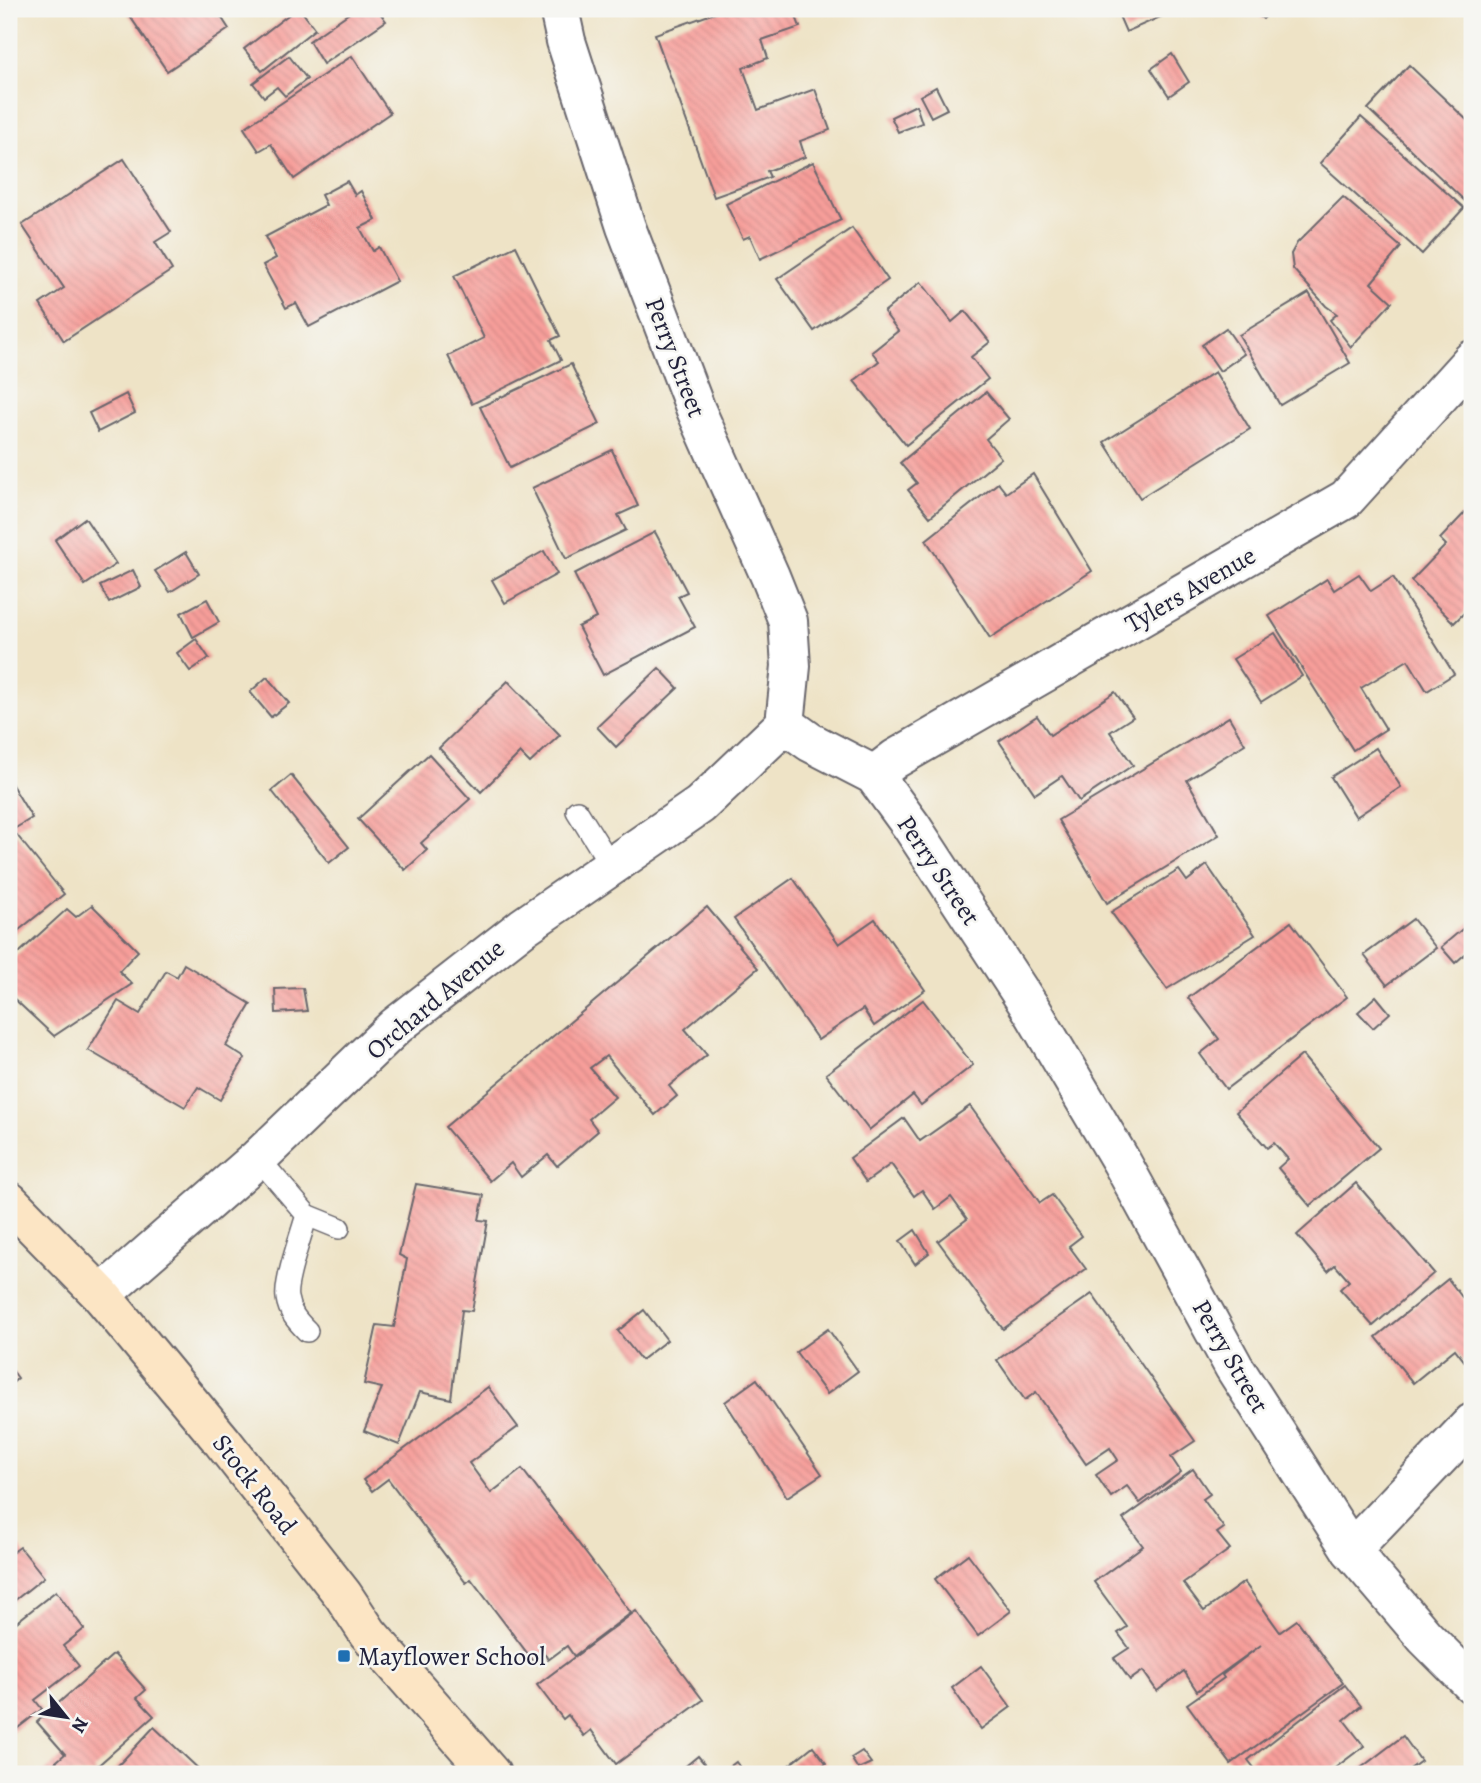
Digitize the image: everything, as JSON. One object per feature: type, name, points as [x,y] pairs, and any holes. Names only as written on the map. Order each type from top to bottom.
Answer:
[{"type":"main road","name":"Stock Road","points":[[9,1201],[101,1295],[222,1441],[342,1595],[368,1633],[491,1774]]},
{"type":"street","name":"Perry Street","points":[[559,9],[566,41],[625,226],[696,410],[788,621],[791,666],[785,724],[810,742],[874,775],[912,827],[1033,1012],[1121,1161],[1234,1367],[1350,1550],[1424,1637],[1472,1684]]},
{"type":"street","name":"Tylers Avenue","points":[[874,775],[895,759],[1346,499],[1472,360]]},
{"type":"street","name":"Orchard Avenue","points":[[101,1295],[258,1158],[396,1026],[523,927],[700,805],[785,724]]},
{"type":"street","points":[[1350,1550],[1472,1423]]},
{"type":"lane","points":[[577,811],[612,867]]},
{"type":"lane","points":[[258,1158],[307,1215],[338,1228]]},
{"type":"lane","points":[[307,1215],[286,1296],[293,1316],[307,1331]]},
{"type":"building","points":[[125,9],[216,9],[229,29],[167,71]]},
{"type":"building","points":[[296,9],[300,9],[315,29],[262,71],[244,49]]},
{"type":"building","points":[[355,9],[377,9],[386,21],[323,64],[309,41]]},
{"type":"building","points":[[726,9],[793,9],[800,27],[762,40],[768,58],[743,68],[758,110],[815,89],[830,130],[800,141],[805,157],[767,171],[770,177],[714,197],[655,34]]},
{"type":"building","points":[[1116,9],[1163,9],[1165,15],[1126,32]]},
{"type":"building","points":[[1251,9],[1273,9],[1263,19]]},
{"type":"building","points":[[1172,54],[1189,82],[1169,96],[1151,69]]},
{"type":"building","points":[[289,56],[307,79],[285,96],[277,87],[264,97],[253,83]]},
{"type":"building","points":[[352,56],[390,113],[294,179],[271,144],[259,151],[244,128]]},
{"type":"building","points":[[1409,65],[1472,125],[1472,197],[1467,203],[1368,109]]},
{"type":"building","points":[[936,87],[947,109],[931,117],[920,96]]},
{"type":"building","points":[[916,105],[922,123],[898,132],[891,117]]},
{"type":"building","points":[[1361,117],[1464,208],[1422,254],[1320,163]]},
{"type":"building","points":[[124,159],[171,232],[155,242],[172,270],[64,341],[40,304],[64,288],[22,225]]},
{"type":"building","points":[[813,162],[841,220],[760,259],[750,236],[743,239],[726,204]]},
{"type":"building","points":[[347,181],[355,195],[361,191],[376,220],[360,228],[373,251],[379,247],[397,281],[309,327],[296,303],[286,308],[263,265],[276,258],[265,237],[326,205],[321,195]]},
{"type":"building","points":[[1343,197],[1401,247],[1371,283],[1392,302],[1351,347],[1330,320],[1337,314],[1326,306],[1293,269],[1291,254],[1297,243]]},
{"type":"building","points":[[852,228],[888,280],[814,331],[777,279]]},
{"type":"building","points":[[516,246],[560,336],[551,340],[561,360],[472,404],[448,356],[484,338],[454,276]]},
{"type":"building","points":[[921,282],[952,322],[965,311],[990,342],[971,357],[988,379],[906,445],[854,381],[879,361],[872,352],[898,331],[884,312]]},
{"type":"building","points":[[1309,293],[1350,363],[1280,405],[1239,335]]},
{"type":"building","points":[[1226,328],[1244,354],[1220,371],[1202,345]]},
{"type":"building","points":[[571,364],[600,424],[510,468],[480,407]]},
{"type":"building","points":[[1215,372],[1250,429],[1140,498],[1104,442]]},
{"type":"building","points":[[986,392],[1009,419],[986,439],[1001,458],[930,517],[908,490],[917,483],[900,463]]},
{"type":"building","points":[[126,394],[135,413],[98,432],[89,413]]},
{"type":"building","points":[[612,450],[638,506],[618,515],[626,530],[566,559],[532,488]]},
{"type":"building","points":[[1033,474],[1092,571],[990,638],[926,540],[998,483],[1006,493]]},
{"type":"building","points":[[1472,505],[1472,605],[1454,623],[1411,581],[1446,545],[1440,539]]},
{"type":"building","points":[[85,518],[116,564],[85,585],[55,540]]},
{"type":"building","points":[[655,532],[687,592],[678,596],[695,627],[603,675],[578,627],[596,618],[574,574]]},
{"type":"building","points":[[544,551],[557,574],[505,603],[492,580]]},
{"type":"building","points":[[186,552],[199,574],[170,592],[155,571]]},
{"type":"building","points":[[133,570],[141,587],[109,603],[100,586]]},
{"type":"building","points":[[1359,574],[1371,591],[1393,577],[1454,674],[1427,691],[1408,660],[1361,688],[1386,729],[1353,750],[1269,616],[1327,579],[1334,590]]},
{"type":"building","points":[[207,599],[219,622],[193,637],[181,613]]},
{"type":"building","points":[[1275,633],[1302,676],[1261,702],[1233,659]]},
{"type":"building","points":[[196,639],[209,658],[190,671],[177,653]]},
{"type":"building","points":[[659,668],[678,688],[616,747],[597,727]]},
{"type":"building","points":[[267,677],[289,703],[271,717],[250,692]]},
{"type":"building","points":[[508,681],[560,735],[530,763],[520,753],[481,792],[439,748]]},
{"type":"building","points":[[1115,692],[1133,717],[1110,732],[1133,765],[1079,801],[1062,776],[1035,794],[999,741],[1037,716],[1050,735]]},
{"type":"building","points":[[1229,717],[1245,744],[1187,780],[1219,835],[1107,903],[1058,820]]},
{"type":"building","points":[[1376,748],[1401,787],[1356,817],[1331,777]]},
{"type":"building","points":[[429,754],[470,799],[421,843],[427,850],[405,870],[358,819]]},
{"type":"building","points":[[291,775],[349,847],[329,863],[272,791]]},
{"type":"building","points":[[9,780],[32,818],[9,832]]},
{"type":"building","points":[[16,834],[64,894],[9,938],[9,840]]},
{"type":"building","points":[[1207,865],[1255,935],[1167,989],[1111,912],[1179,870],[1187,881]]},
{"type":"building","points":[[793,878],[839,944],[875,919],[925,990],[874,1026],[863,1009],[818,1040],[734,919]]},
{"type":"building","points":[[92,905],[138,951],[119,971],[132,984],[54,1036],[9,994],[9,962],[67,909],[76,917]]},
{"type":"building","points":[[707,907],[758,968],[685,1029],[707,1055],[669,1086],[677,1096],[655,1115],[606,1056],[590,1068],[615,1097],[589,1119],[598,1131],[557,1166],[548,1155],[521,1177],[511,1163],[490,1181],[445,1127]]},
{"type":"building","points":[[1413,919],[1436,948],[1387,985],[1364,955]]},
{"type":"building","points":[[1472,921],[1472,948],[1455,963],[1441,947]]},
{"type":"building","points":[[1291,922],[1347,997],[1226,1089],[1200,1054],[1219,1039],[1188,998]]},
{"type":"building","points":[[184,964],[251,1004],[226,1046],[245,1058],[220,1100],[198,1087],[185,1107],[88,1050],[118,1001],[140,1014],[166,971],[177,977]]},
{"type":"building","points":[[303,988],[307,1011],[276,1013],[275,989]]},
{"type":"building","points":[[1376,996],[1390,1013],[1373,1028],[1358,1012]]},
{"type":"building","points":[[923,1000],[973,1065],[921,1105],[913,1095],[869,1130],[826,1074]]},
{"type":"building","points":[[1302,1055],[1379,1148],[1310,1206],[1278,1168],[1288,1159],[1274,1143],[1267,1148],[1236,1112]]},
{"type":"building","points":[[970,1106],[1040,1203],[1052,1195],[1082,1236],[1069,1246],[1086,1269],[1003,1329],[938,1241],[967,1219],[951,1197],[935,1209],[922,1190],[914,1196],[891,1164],[866,1182],[850,1158],[904,1118],[920,1141]]},
{"type":"building","points":[[1356,1183],[1434,1273],[1373,1326],[1340,1289],[1349,1281],[1335,1265],[1328,1271],[1297,1235]]},
{"type":"building","points":[[416,1184],[484,1195],[479,1220],[488,1221],[472,1311],[462,1310],[451,1399],[420,1392],[399,1445],[364,1431],[382,1388],[364,1384],[377,1325],[394,1327],[407,1259],[399,1255]]},
{"type":"building","points":[[915,1230],[929,1253],[915,1264],[900,1241]]},
{"type":"building","points":[[1448,1279],[1472,1310],[1472,1371],[1455,1349],[1413,1383],[1376,1337]]},
{"type":"building","points":[[1092,1294],[1195,1441],[1171,1457],[1181,1472],[1140,1503],[1127,1486],[1111,1497],[1096,1475],[1118,1460],[1110,1448],[1086,1464],[1036,1392],[1025,1400],[997,1360]]},
{"type":"building","points":[[644,1310],[667,1340],[641,1360],[618,1331]]},
{"type":"building","points":[[828,1329],[858,1371],[827,1394],[796,1352]]},
{"type":"building","points":[[9,1366],[18,1378],[9,1386]]},
{"type":"building","points":[[757,1379],[822,1474],[787,1497],[725,1402]]},
{"type":"building","points":[[488,1387],[518,1427],[469,1463],[491,1493],[522,1469],[631,1613],[574,1656],[567,1646],[548,1660],[545,1654],[534,1662],[471,1579],[466,1583],[388,1479],[372,1491],[363,1480]]},
{"type":"building","points":[[1193,1469],[1210,1494],[1203,1499],[1224,1528],[1217,1533],[1230,1549],[1183,1583],[1204,1611],[1244,1582],[1280,1632],[1297,1620],[1343,1683],[1231,1764],[1187,1704],[1224,1678],[1222,1675],[1261,1645],[1197,1691],[1184,1671],[1157,1691],[1143,1671],[1130,1680],[1114,1658],[1129,1648],[1118,1633],[1127,1627],[1094,1582],[1143,1546],[1123,1519]]},
{"type":"building","points":[[20,1547],[44,1577],[9,1605],[9,1555]]},
{"type":"building","points":[[968,1554],[1011,1611],[978,1636],[935,1579]]},
{"type":"building","points":[[56,1591],[84,1629],[63,1646],[79,1666],[35,1700],[42,1709],[9,1735],[9,1628]]},
{"type":"building","points":[[636,1611],[703,1700],[616,1764],[591,1730],[584,1736],[568,1715],[563,1719],[537,1685]]},
{"type":"building","points":[[114,1654],[146,1690],[137,1698],[154,1716],[93,1770],[96,1774],[42,1774],[65,1754],[37,1722]]},
{"type":"building","points":[[981,1666],[1011,1707],[981,1729],[952,1688]]},
{"type":"building","points":[[1345,1685],[1361,1706],[1344,1720],[1364,1746],[1327,1774],[1259,1774],[1248,1760]]},
{"type":"building","points":[[154,1727],[204,1774],[110,1774]]},
{"type":"building","points":[[1403,1736],[1421,1761],[1403,1774],[1353,1774]]},
{"type":"building","points":[[813,1746],[826,1763],[812,1774],[778,1774]]},
{"type":"building","points":[[862,1751],[871,1763],[858,1769],[851,1758]]},
{"type":"building","points":[[698,1756],[713,1774],[676,1774]]},
{"type":"building","points":[[736,1762],[745,1774],[720,1774]]},
{"type":"place","name":"Mayflower School","points":[[344,1656]]}]
